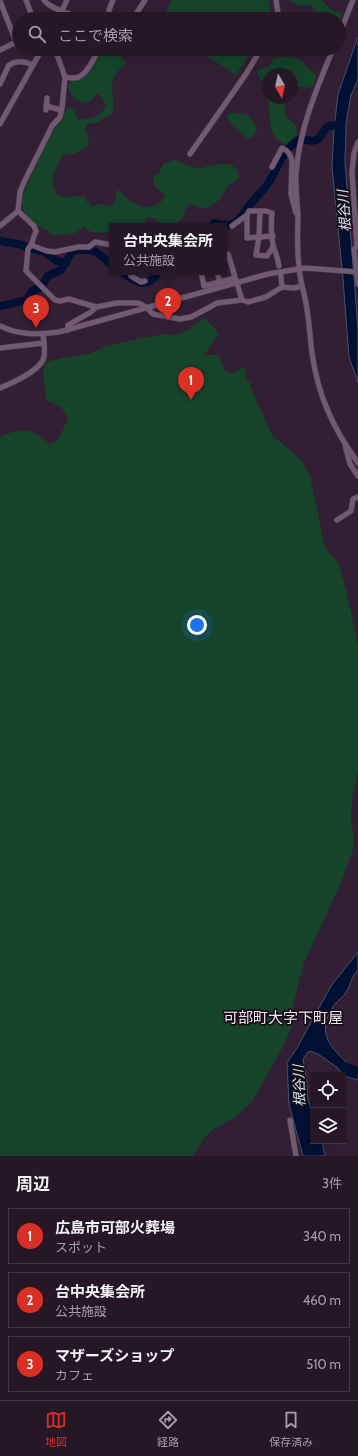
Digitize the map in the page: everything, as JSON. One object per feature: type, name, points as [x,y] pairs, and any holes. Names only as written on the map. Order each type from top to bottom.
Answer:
[{"type":"street","points":[[26,0],[30,12]]},
{"type":"street","points":[[44,0],[46,3],[54,4],[67,12]]},
{"type":"street","points":[[62,10],[67,0]]},
{"type":"street","points":[[109,12],[113,0]]},
{"type":"street","points":[[138,12],[145,0]]},
{"type":"street","points":[[276,0],[278,12]]},
{"type":"street","points":[[346,18],[353,0]]},
{"type":"street","points":[[0,1],[12,29]]},
{"type":"street","points":[[0,50],[12,44]]},
{"type":"street","points":[[0,124],[38,56]]},
{"type":"street","points":[[0,226],[18,211],[20,192],[24,182],[52,126],[60,117],[65,78],[57,56]]},
{"type":"street","points":[[65,78],[76,78],[80,76],[88,68],[95,56]]},
{"type":"street","points":[[190,154],[246,74],[257,56]]},
{"type":"street","points":[[330,56],[312,100],[301,139],[296,175],[298,269],[318,384],[334,426],[358,463]]},
{"type":"street","points":[[0,84],[10,65],[20,61],[33,65]]},
{"type":"street","points":[[47,98],[46,108],[62,110]]},
{"type":"street","points":[[358,142],[354,153],[356,233],[356,247],[354,249],[358,284]]},
{"type":"street","points":[[272,167],[282,148],[286,150],[291,156],[292,161],[293,206],[298,219]]},
{"type":"street","points":[[18,211],[34,226],[36,231],[29,247],[26,271],[55,300],[60,301],[69,299],[96,307],[117,303],[136,303],[141,304],[153,314],[180,319],[191,317],[217,303],[242,300],[248,302],[266,297],[282,287],[294,288],[302,286]]},
{"type":"street","points":[[232,226],[247,215],[249,211],[260,211],[266,211],[272,213],[271,226],[273,247],[267,256],[256,255],[259,237],[260,211]]},
{"type":"street","points":[[247,215],[247,238],[273,236]]},
{"type":"street","points":[[29,247],[55,252],[78,247],[89,247],[95,242],[109,244]]},
{"type":"street","points":[[273,247],[277,252],[279,266]]},
{"type":"street","points":[[227,254],[242,300]]},
{"type":"street","points":[[202,275],[204,286],[305,268],[356,271]]},
{"type":"street","points":[[131,275],[136,280],[145,281]]},
{"type":"street","points":[[218,275],[220,282]]},
{"type":"street","points":[[281,276],[282,287]]},
{"type":"street","points":[[0,326],[26,334],[44,334],[68,330],[147,308],[236,280]]},
{"type":"street","points":[[68,330],[68,325],[91,312],[96,307]]},
{"type":"street","points":[[0,388],[14,382],[37,367],[43,359],[44,334]]},
{"type":"street","points":[[0,348],[44,343]]},
{"type":"street","points":[[345,444],[345,449],[350,464],[358,476]]},
{"type":"street","points":[[337,520],[351,512],[353,499],[358,496]]},
{"type":"street","points":[[290,1120],[296,1156]]},
{"type":"green space","points":[[172,0],[269,0],[271,12],[166,12]]},
{"type":"green space","points":[[289,0],[321,0],[333,11],[341,12],[316,12],[311,5],[300,6]]},
{"type":"green space","points":[[96,56],[121,56],[126,61],[125,65],[113,79],[112,114],[96,123],[87,124],[85,129],[89,140],[87,146],[74,154],[63,155],[55,170],[53,175],[53,185],[58,196],[84,196],[87,202],[92,206],[100,204],[110,206],[115,202],[116,192],[119,190],[139,206],[154,206],[164,199],[165,195],[155,187],[153,176],[159,174],[163,164],[174,160],[199,169],[212,165],[229,164],[237,169],[239,178],[228,186],[219,200],[208,208],[197,207],[190,204],[186,208],[183,218],[177,223],[159,223],[153,218],[148,218],[145,219],[146,223],[109,223],[109,233],[91,232],[83,226],[80,230],[73,234],[52,235],[47,230],[32,223],[24,213],[22,196],[46,143],[67,109],[73,108],[76,110],[75,115],[79,120],[92,118],[98,115],[106,106],[97,93],[93,99],[86,103],[76,99],[70,93],[68,85],[71,81],[82,79],[90,69]]},
{"type":"green space","points":[[207,56],[248,56],[236,75]]},
{"type":"green space","points":[[289,57],[301,60],[316,76],[314,85],[310,88],[298,86],[298,68],[264,68],[267,67],[275,58]]},
{"type":"green space","points":[[262,68],[262,81],[257,74],[257,70]]},
{"type":"green space","points":[[268,104],[284,104],[286,115],[296,127],[297,133],[291,142],[286,145],[276,139],[271,128]]},
{"type":"green space","points":[[231,113],[246,114],[254,123],[257,130],[253,137],[247,138],[229,122],[227,115]]},
{"type":"green space","points":[[204,318],[219,333],[204,355],[219,355],[224,370],[229,373],[236,372],[245,367],[245,378],[250,383],[254,396],[272,435],[301,460],[310,476],[325,548],[338,563],[346,589],[358,645],[358,770],[352,799],[351,819],[354,839],[353,850],[342,880],[304,963],[293,1005],[293,1024],[280,1052],[252,1102],[234,1118],[212,1130],[204,1138],[193,1156],[0,1156],[0,437],[12,432],[26,431],[36,434],[49,444],[53,443],[59,438],[68,418],[60,407],[47,401],[43,374],[44,367],[47,362],[65,357],[90,354],[104,347],[138,339],[165,334],[175,335],[188,330]]},
{"type":"water","name":"根谷川","points":[[358,37],[358,79],[351,95],[346,123],[345,162],[358,330],[358,382],[349,357],[332,166],[338,94]]},
{"type":"water","name":"根谷川","points":[[358,952],[358,970],[345,994],[332,1008],[326,1020],[325,1029],[327,1038],[331,1045],[358,1073],[358,1080],[346,1077],[346,1072],[341,1072],[338,1068],[318,1054],[311,1051],[308,1052],[303,1059],[310,1106],[310,1144],[323,1144],[325,1156],[303,1156],[289,1104],[287,1063],[297,1048],[331,986]]},
{"type":"waterway","points":[[227,225],[233,224],[240,219],[270,180],[290,146],[298,140],[316,140],[321,136],[325,128],[332,125],[339,125]]},
{"type":"waterway","points":[[0,241],[43,251],[57,261],[66,263]]},
{"type":"waterway","points":[[0,306],[26,300],[32,291],[41,287],[48,276],[61,270],[72,252],[76,250],[90,250],[96,252],[109,263]]},
{"type":"waterway","points":[[126,275],[141,283],[150,281],[156,275]]},
{"type":"waterway","points":[[345,1066],[358,1071]]},
{"type":"place","name":"台中央集会所","points":[[168,321]]},
{"type":"place","name":"マザーズショップ","points":[[36,328]]},
{"type":"place","name":"広島市可部火葬場","points":[[191,400]]},
{"type":"district","name":"可部町大字下町屋","points":[[283,1018]]}]
